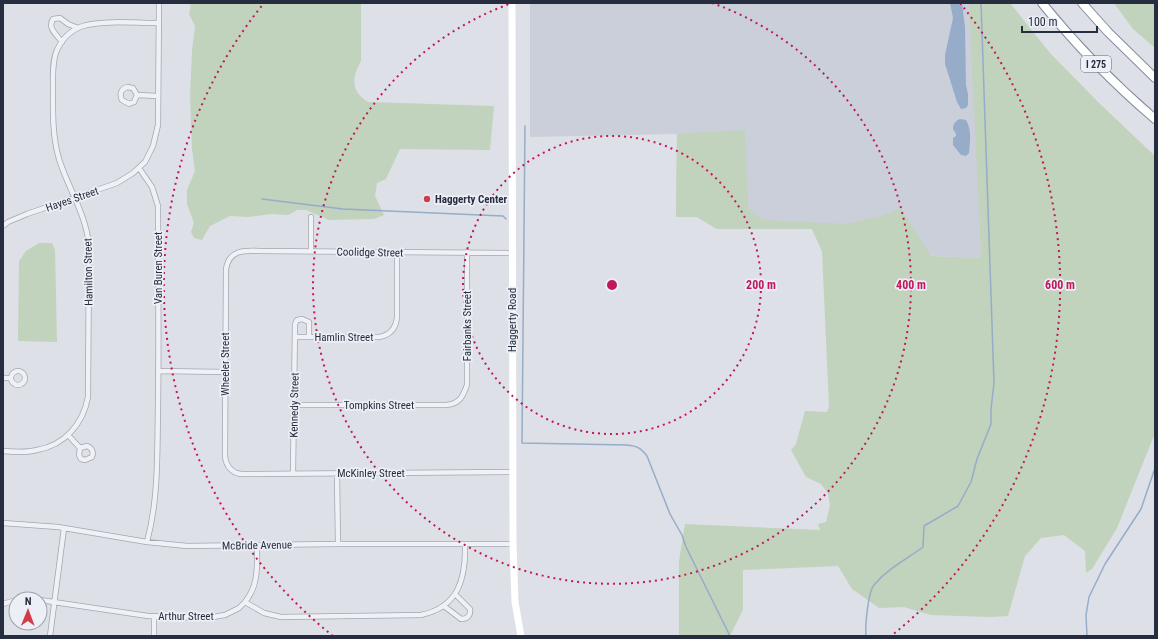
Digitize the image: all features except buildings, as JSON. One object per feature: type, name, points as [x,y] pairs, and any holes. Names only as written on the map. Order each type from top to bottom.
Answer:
[{"type":"highway","name":"I 275","points":[[1042,3],[1065,31],[1104,72],[1155,119]]},
{"type":"highway","name":"I 275","points":[[1082,3],[1113,37],[1155,78]]},
{"type":"main road","name":"Haggerty Road","points":[[512,3],[513,544],[515,602],[521,636]]},
{"type":"street","points":[[139,168],[149,155],[156,138],[158,126],[159,3]]},
{"type":"street","points":[[62,42],[51,28],[53,19],[60,18],[68,24],[78,28]]},
{"type":"street","name":"Hamilton Street","points":[[3,452],[36,451],[53,445],[68,435],[77,425],[83,414],[87,403],[89,389],[89,245],[86,225],[60,161],[56,147],[53,124],[53,68],[57,51],[67,35],[78,28],[96,23],[159,23]]},
{"type":"street","points":[[137,95],[158,96]]},
{"type":"street","name":"Hayes Street","points":[[3,226],[20,216],[117,183],[128,177],[139,168]]},
{"type":"street","name":"Van Buren Street","points":[[139,168],[152,187],[158,206],[157,484],[154,514],[147,542]]},
{"type":"street","points":[[311,218],[311,252]]},
{"type":"street","name":"Coolidge Street","points":[[230,259],[237,253],[245,250],[311,252],[512,253]]},
{"type":"street","name":"Hamlin Street","points":[[295,337],[379,337],[392,331],[396,325],[397,316],[397,252]]},
{"type":"street","name":"Fairbanks Street","points":[[461,398],[467,383],[467,252]]},
{"type":"street","name":"Wheeler Street","points":[[230,259],[226,269],[225,456],[226,463],[231,469]]},
{"type":"street","name":"Kennedy Street","points":[[293,473],[295,324],[297,320],[302,319],[309,322],[309,337]]},
{"type":"street","points":[[158,371],[226,372]]},
{"type":"street","points":[[3,378],[10,378]]},
{"type":"street","name":"Tompkins Street","points":[[294,405],[446,405],[453,404],[461,398]]},
{"type":"street","points":[[68,435],[80,448]]},
{"type":"street","name":"McKinley Street","points":[[231,469],[240,474],[512,472]]},
{"type":"street","points":[[337,474],[338,544]]},
{"type":"street","name":"McBride Avenue","points":[[3,523],[64,528],[147,542],[187,546],[513,544]]},
{"type":"street","points":[[50,636],[64,528]]},
{"type":"street","points":[[257,546],[256,581],[252,592],[245,602],[264,613],[281,616],[416,616],[432,612],[444,606],[455,594],[464,572],[465,544]]},
{"type":"street","points":[[444,606],[461,619],[469,617],[470,609],[455,594]]},
{"type":"street","name":"Arthur Street","points":[[48,601],[154,616],[216,617],[234,611],[245,602]]},
{"type":"street","points":[[154,616],[154,636]]},
{"type":"shaded area","points":[[530,3],[970,3],[981,258],[822,251],[812,229],[717,229],[697,217],[676,217],[677,134],[530,137]]},
{"type":"green space","points":[[191,3],[361,3],[361,61],[356,73],[354,84],[362,98],[368,102],[494,106],[490,150],[400,149],[386,179],[377,183],[375,196],[384,215],[374,219],[329,220],[306,210],[297,210],[288,215],[272,214],[248,217],[230,216],[210,226],[202,240],[194,238],[191,232],[194,223],[187,204],[187,190],[195,171],[192,149],[190,96],[192,51],[195,26],[189,14]]},
{"type":"green space","points":[[969,3],[1010,3],[1050,53],[1099,103],[1155,156],[1155,433],[1117,528],[1092,569],[1086,573],[1085,551],[1064,535],[1041,538],[1025,556],[1008,616],[990,617],[931,615],[904,607],[879,608],[852,589],[838,566],[743,570],[743,610],[730,636],[679,636],[679,561],[685,524],[820,530],[818,524],[826,522],[830,506],[828,493],[821,484],[806,477],[791,450],[796,444],[805,411],[827,412],[829,407],[822,251],[812,229],[717,229],[697,217],[676,217],[677,134],[745,130],[748,208],[763,220],[847,224],[885,215],[901,208],[931,256],[981,258]]},
{"type":"green space","points":[[1114,3],[1155,3],[1155,48],[1133,29]]},
{"type":"green space","points":[[39,243],[52,243],[55,250],[57,342],[18,341],[19,261],[26,251]]},
{"type":"water","points":[[950,3],[962,3],[965,27],[966,85],[968,105],[966,108],[961,109],[957,102],[945,64],[945,55],[953,18]]},
{"type":"water","points":[[960,119],[966,120],[970,132],[969,153],[966,156],[961,155],[953,145],[953,138],[956,134],[953,126]]},
{"type":"waterway","points":[[866,636],[870,595],[874,585],[891,569],[923,547],[924,526],[958,506],[971,482],[977,459],[991,424],[994,383],[981,3]]},
{"type":"waterway","points":[[525,126],[522,443],[627,445],[636,447],[643,451],[647,456],[670,514],[682,535],[686,547],[730,636]]},
{"type":"waterway","points":[[262,199],[343,209],[503,216],[506,219]]},
{"type":"waterway","points":[[1087,636],[1086,615],[1089,597],[1105,564],[1141,509],[1155,468]]},
{"type":"place","name":"Haggerty Center","points":[[427,199]]}]
